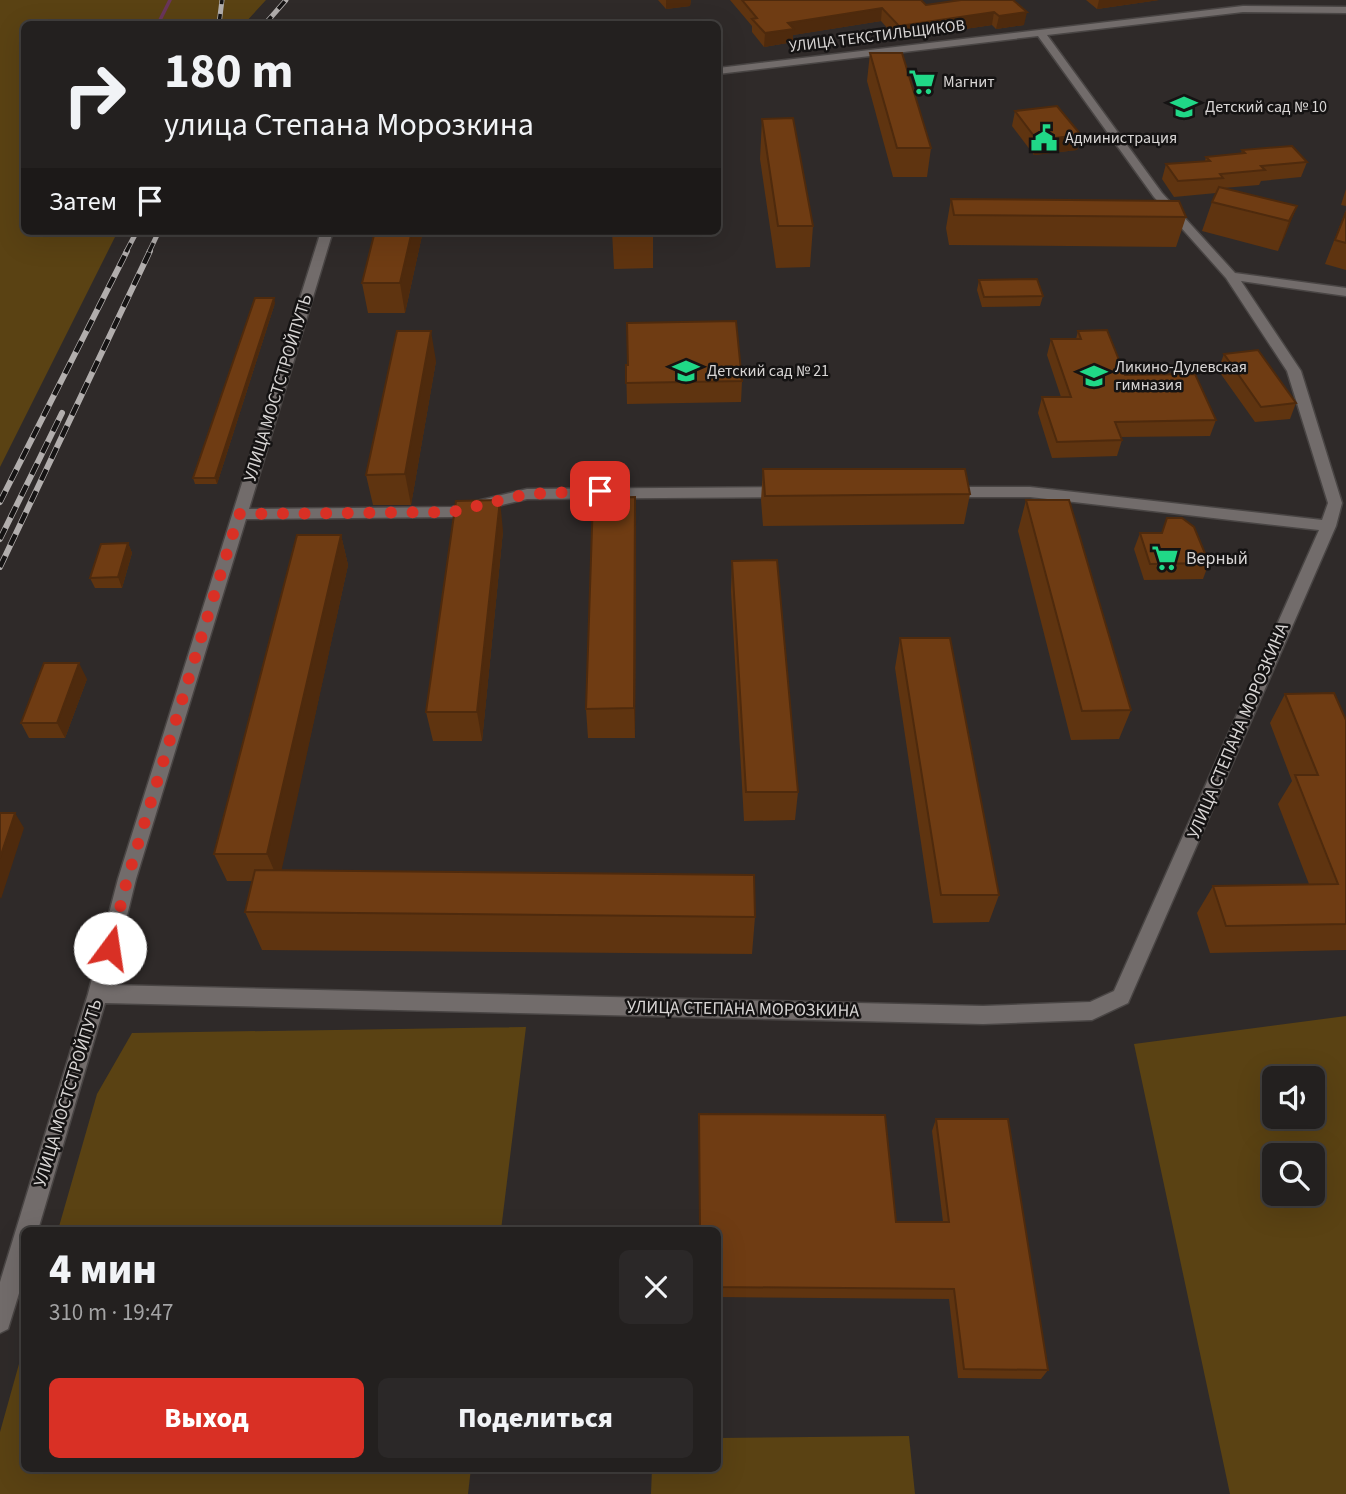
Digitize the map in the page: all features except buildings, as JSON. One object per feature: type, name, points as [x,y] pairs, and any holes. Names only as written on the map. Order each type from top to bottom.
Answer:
[{"type":"street","name":"УЛИЦА ТЕКСТИЛЬЩИКОВ","points":[[721,71],[1243,9],[1346,10]]},
{"type":"street","points":[[1040,32],[1158,195],[1231,276],[1346,292]]},
{"type":"street","name":"УЛИЦА МОСТСТРОЙПУТЬ","points":[[28,1227],[98,994],[127,880],[326,235]]},
{"type":"street","name":"УЛИЦА СТЕПАНА МОРОЗКИНА","points":[[98,994],[970,1014],[1092,1011],[1121,997],[1328,526],[1335,503],[1294,371],[1231,276]]},
{"type":"street","points":[[239,514],[452,512],[527,494],[800,492]]},
{"type":"street","points":[[926,492],[1030,492],[1328,526]]},
{"type":"street","points":[[0,1321],[21,1250]]},
{"type":"shaded area","points":[[0,0],[266,0],[247,21],[21,21],[21,235],[116,235],[0,467]]},
{"type":"shaded area","points":[[1346,1016],[1346,1494],[1230,1494],[1134,1044]]},
{"type":"shaded area","points":[[526,1027],[501,1227],[59,1227],[97,1094],[132,1033]]},
{"type":"shaded area","points":[[21,1357],[21,1472],[471,1472],[468,1494],[0,1494],[0,1432]]},
{"type":"shaded area","points":[[909,1436],[915,1494],[651,1494],[652,1472],[721,1472],[721,1438]]},
{"type":"waterway","points":[[160,21],[170,0]]},
{"type":"railway","points":[[219,21],[222,0]]},
{"type":"railway","points":[[268,21],[286,0]]},
{"type":"railway","points":[[126,252],[135,235]]},
{"type":"railway","points":[[149,252],[157,235]]},
{"type":"railway","points":[[0,502],[127,251]]},
{"type":"railway","points":[[0,567],[150,251]]},
{"type":"railway","points":[[0,539],[62,413]]},
{"type":"place","name":"Магнит","points":[[922,82]]},
{"type":"place","name":"Детский сад № 10","points":[[1184,107]]},
{"type":"place","name":"Администрация","points":[[1044,138]]},
{"type":"place","name":"Детский сад № 21","points":[[686,371]]},
{"type":"place","name":"Ликино-Дулевская гимназия","points":[[1094,376]]},
{"type":"place","name":"Верный","points":[[1165,558]]},
{"type":"route","points":[[110,948],[127,880],[239,514],[452,512],[527,494],[600,491]]}]
